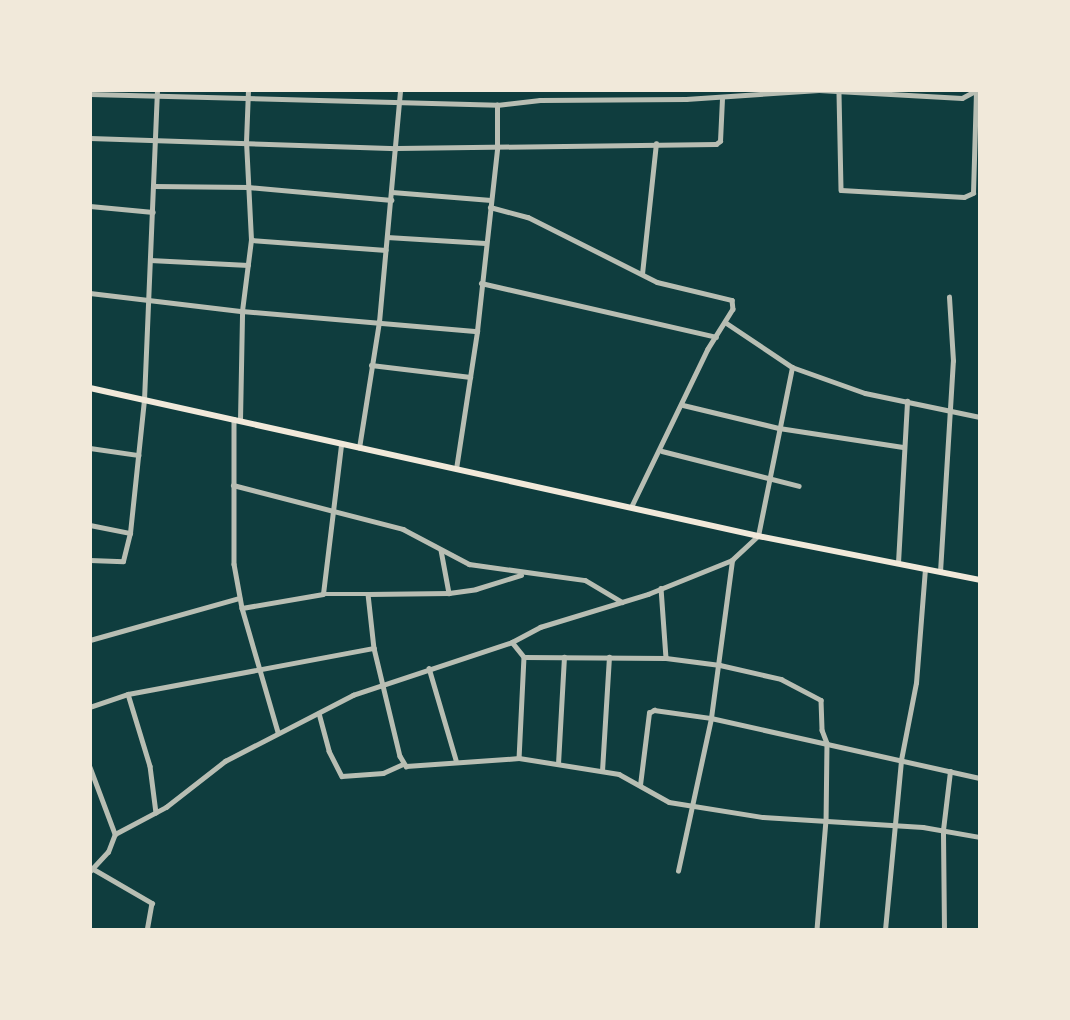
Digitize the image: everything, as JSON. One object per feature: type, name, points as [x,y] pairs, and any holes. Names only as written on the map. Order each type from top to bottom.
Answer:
[{"type":"main road","points":[[90,388],[456,470],[632,506],[758,536],[980,580]]},
{"type":"street","points":[[359,448],[379,322],[397,148],[400,90]]},
{"type":"street","points":[[90,94],[248,93],[497,105],[565,99],[723,98],[783,92],[839,93],[962,98],[977,91],[973,193],[964,197],[841,190],[839,93]]},
{"type":"street","points":[[90,560],[123,561],[130,533],[144,400],[157,92]]},
{"type":"street","points":[[248,93],[246,142],[251,240],[242,311],[231,525],[239,598],[258,670],[278,732]]},
{"type":"street","points":[[90,138],[155,142],[246,142],[397,148],[718,143],[723,98]]},
{"type":"street","points":[[456,470],[477,330],[497,148],[497,105]]},
{"type":"street","points":[[642,274],[656,144]]},
{"type":"street","points":[[154,186],[248,187],[391,200]]},
{"type":"street","points":[[392,192],[491,200]]},
{"type":"street","points":[[90,206],[153,212]]},
{"type":"street","points":[[490,207],[528,217],[657,282],[729,297],[733,309],[716,337],[662,451],[632,506]]},
{"type":"street","points":[[387,237],[485,243]]},
{"type":"street","points":[[251,240],[386,250]]},
{"type":"street","points":[[150,260],[248,265]]},
{"type":"street","points":[[482,283],[716,337]]},
{"type":"street","points":[[90,293],[242,311],[477,330]]},
{"type":"street","points":[[940,572],[948,411],[953,361],[949,297]]},
{"type":"street","points":[[725,322],[792,367],[865,393],[980,417]]},
{"type":"street","points":[[372,365],[470,377]]},
{"type":"street","points":[[147,930],[153,913],[152,903],[91,869],[108,852],[115,834],[156,813],[225,761],[278,732],[382,683],[512,642],[540,627],[622,602],[732,560],[758,536],[792,367]]},
{"type":"street","points":[[898,563],[907,401]]},
{"type":"street","points":[[683,405],[779,428],[903,447]]},
{"type":"street","points":[[323,594],[341,444]]},
{"type":"street","points":[[90,448],[138,455]]},
{"type":"street","points":[[662,451],[799,486]]},
{"type":"street","points":[[233,485],[403,529],[470,564],[524,574],[585,580],[622,602]]},
{"type":"street","points":[[90,525],[130,533]]},
{"type":"street","points":[[441,550],[449,593]]},
{"type":"street","points":[[678,871],[694,807],[711,718],[720,665],[732,560]]},
{"type":"street","points":[[885,930],[894,868],[894,825],[901,760],[916,683],[925,569]]},
{"type":"street","points":[[242,608],[323,594],[449,593],[476,589],[524,574]]},
{"type":"street","points":[[662,588],[666,658]]},
{"type":"street","points":[[368,594],[374,648],[382,683],[403,764],[411,768],[456,760],[519,758],[631,778],[658,798],[694,807],[763,817],[943,830],[980,837]]},
{"type":"street","points":[[90,640],[239,598]]},
{"type":"street","points":[[512,642],[524,657],[519,758]]},
{"type":"street","points":[[90,707],[128,694],[374,648]]},
{"type":"street","points":[[524,657],[666,658],[720,665],[781,679],[821,700],[822,730],[827,743],[826,820],[817,930]]},
{"type":"street","points":[[558,764],[564,657]]},
{"type":"street","points":[[602,771],[609,657]]},
{"type":"street","points":[[429,668],[456,760]]},
{"type":"street","points":[[128,694],[150,766],[156,813]]},
{"type":"street","points":[[640,785],[651,711],[711,718],[980,778]]},
{"type":"street","points":[[320,713],[329,751],[342,776],[383,773],[403,764]]},
{"type":"street","points":[[90,767],[115,834]]},
{"type":"street","points":[[944,930],[943,830],[951,771]]},
{"type":"street","points":[[90,791],[98,791]]}]
